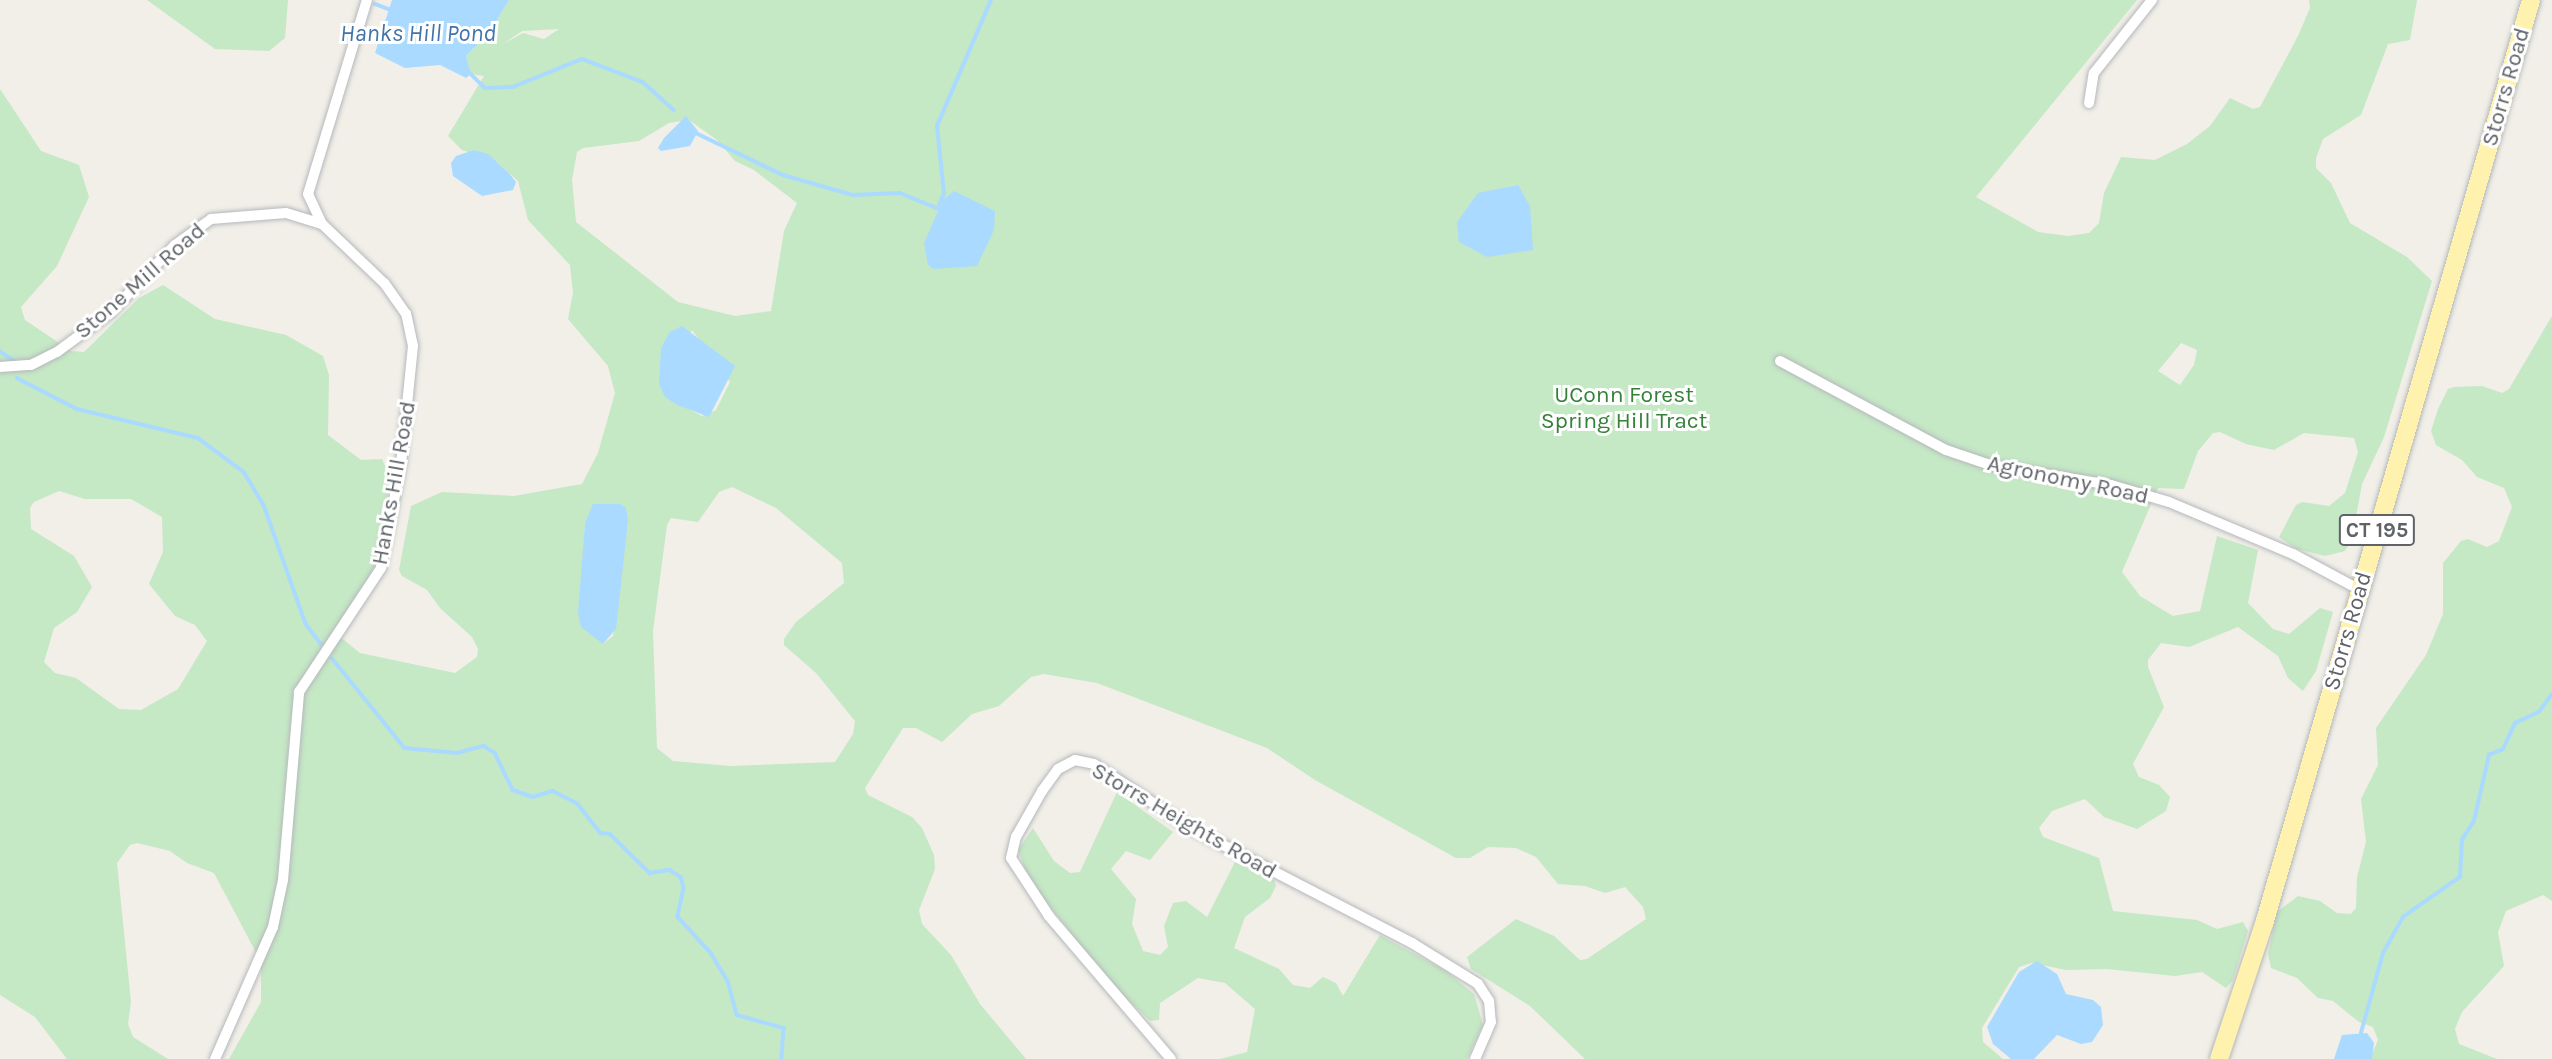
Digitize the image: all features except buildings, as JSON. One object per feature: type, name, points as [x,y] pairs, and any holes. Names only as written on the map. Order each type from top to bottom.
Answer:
[{"type":"main road","name":"Storrs Road","points":[[2218,1059],[2243,994],[2531,0]]},
{"type":"street","points":[[286,213],[308,194],[367,0]]},
{"type":"street","points":[[2089,103],[2094,73],[2152,0]]},
{"type":"street","name":"Hanks Hill Road","points":[[215,1059],[274,927],[283,880],[299,692],[381,568],[404,438],[413,346],[406,314],[377,275],[322,224],[308,194]]},
{"type":"street","name":"Stone Mill Road","points":[[0,367],[31,365],[57,352],[111,312],[175,245],[207,222],[231,215],[286,213],[322,224]]},
{"type":"street","name":"Agronomy Road","points":[[1780,361],[1946,450],[1990,466],[2111,485],[2169,502],[2293,554],[2360,590]]},
{"type":"street","name":"Storrs Heights Road","points":[[1171,1059],[1049,916],[1011,858],[1016,837],[1042,791],[1058,769],[1075,760],[1094,764],[1194,830],[1412,943],[1478,984],[1489,1001],[1491,1022],[1475,1059]]},
{"type":"green space","points":[[147,0],[288,0],[285,38],[269,51],[215,49]]},
{"type":"green space","name":"UConn Forest Spring Hill Tract","points":[[509,0],[2137,0],[1976,197],[2038,232],[2068,236],[2089,233],[2099,223],[2104,193],[2121,157],[2155,160],[2187,144],[2210,126],[2230,98],[2253,109],[2260,107],[2298,36],[2310,8],[2309,0],[2417,0],[2410,40],[2388,44],[2361,115],[2323,139],[2316,158],[2316,168],[2331,183],[2350,223],[2407,257],[2432,281],[2384,437],[2362,484],[2352,539],[2345,551],[2325,556],[2297,549],[2279,537],[2296,505],[2302,502],[2329,506],[2345,493],[2358,452],[2354,438],[2304,433],[2274,450],[2246,444],[2220,432],[2213,433],[2198,451],[2184,489],[2158,488],[2122,572],[2140,596],[2173,616],[2200,611],[2217,536],[2258,550],[2248,603],[2273,629],[2289,634],[2320,608],[2333,612],[2316,671],[2303,691],[2288,678],[2278,656],[2238,627],[2189,647],[2161,643],[2148,660],[2148,667],[2164,707],[2133,764],[2139,777],[2159,785],[2170,797],[2166,811],[2137,829],[2104,817],[2085,799],[2052,811],[2039,828],[2043,837],[2099,858],[2113,911],[2197,920],[2217,929],[2243,922],[2248,931],[2233,980],[2226,988],[2202,972],[2175,976],[2107,969],[2066,970],[2032,963],[2019,967],[1982,1028],[1983,1042],[2003,1059],[1585,1059],[1530,1006],[1471,969],[1467,957],[1516,919],[1554,936],[1580,960],[1587,959],[1646,919],[1643,907],[1625,887],[1605,893],[1585,886],[1558,884],[1536,857],[1516,848],[1488,847],[1470,858],[1456,858],[1315,780],[1267,748],[1097,683],[1044,674],[1031,677],[999,706],[972,714],[942,742],[916,728],[903,728],[865,788],[868,795],[912,817],[922,828],[934,855],[935,869],[919,910],[922,924],[951,955],[980,1004],[1026,1059],[229,1059],[261,1002],[261,962],[214,873],[187,863],[170,851],[137,843],[130,845],[117,863],[131,1002],[128,1024],[133,1037],[168,1059],[67,1059],[35,1017],[0,995],[0,89],[41,151],[79,165],[89,197],[57,266],[21,307],[25,320],[71,351],[84,352],[139,298],[163,285],[215,319],[286,335],[323,356],[329,375],[328,435],[361,460],[382,459],[390,477],[378,557],[369,583],[334,632],[360,653],[455,673],[477,657],[478,649],[472,637],[440,608],[427,590],[402,576],[399,570],[411,506],[442,492],[514,496],[582,484],[598,453],[615,393],[608,366],[568,319],[573,293],[570,265],[528,220],[518,181],[497,162],[462,150],[448,136],[484,76],[471,74],[466,56],[489,33]],"holes":[[[559,29],[544,39],[523,33],[503,44],[522,31]],[[689,120],[717,140],[735,161],[754,170],[797,203],[784,231],[771,311],[735,316],[678,302],[576,222],[572,180],[577,152],[583,148],[639,141],[669,123]],[[692,330],[730,382],[716,410],[702,416],[665,397]],[[2181,343],[2197,350],[2194,365],[2180,385],[2158,371]],[[732,487],[776,508],[842,563],[844,583],[796,622],[784,639],[784,645],[816,673],[855,721],[853,734],[835,762],[730,766],[673,761],[657,748],[653,631],[667,525],[671,518],[698,522],[719,492]],[[59,491],[85,499],[131,499],[162,517],[163,552],[149,584],[175,616],[195,625],[207,641],[178,689],[141,710],[119,709],[76,678],[55,673],[44,662],[54,628],[77,612],[92,587],[74,556],[31,529],[30,508],[34,502]],[[628,521],[613,636],[603,644],[581,591],[585,523]]]},
{"type":"green space","points":[[2552,316],[2552,901],[2543,895],[2506,911],[2498,932],[2504,966],[2462,1012],[2455,1029],[2459,1044],[2497,1059],[2370,1059],[2378,1040],[2373,1027],[2359,1022],[2333,1001],[2318,998],[2297,978],[2271,968],[2268,954],[2277,912],[2298,896],[2320,901],[2337,913],[2351,914],[2356,908],[2357,877],[2366,842],[2361,799],[2378,765],[2376,728],[2426,655],[2443,614],[2443,563],[2461,541],[2468,539],[2487,547],[2499,541],[2512,507],[2504,488],[2477,477],[2462,460],[2436,445],[2431,431],[2438,409],[2448,389],[2454,387],[2482,386],[2502,393],[2509,389]]},
{"type":"green space","points":[[1117,792],[1173,832],[1150,860],[1126,851],[1111,869],[1136,899],[1132,924],[1143,951],[1160,955],[1168,947],[1164,926],[1173,903],[1186,901],[1207,917],[1235,862],[1274,880],[1276,886],[1270,898],[1245,917],[1234,948],[1279,969],[1293,985],[1310,988],[1323,977],[1336,983],[1343,996],[1380,935],[1446,971],[1474,994],[1483,1025],[1467,1059],[1220,1059],[1247,1052],[1255,1009],[1225,983],[1198,978],[1160,1003],[1159,1020],[1150,1021],[1109,981],[1029,880],[1018,850],[1033,828],[1054,861],[1070,873],[1080,872]]},
{"type":"water","name":"Hanks Hill Pond","points":[[392,0],[509,0],[489,33],[466,56],[471,74],[466,78],[440,65],[405,68],[375,53]]},
{"type":"water","points":[[686,116],[698,131],[690,146],[661,151],[658,148],[664,138]]},
{"type":"water","points":[[474,150],[488,154],[509,173],[516,182],[513,190],[482,196],[453,176],[451,163],[456,156]]},
{"type":"water","points":[[1518,185],[1530,206],[1533,250],[1487,257],[1459,242],[1457,222],[1478,193]]},
{"type":"water","points":[[954,191],[995,211],[994,230],[977,266],[934,269],[928,265],[924,243],[943,200]]},
{"type":"water","points":[[682,326],[735,366],[709,417],[677,405],[665,397],[659,384],[661,348],[670,332]]},
{"type":"water","points":[[593,504],[620,504],[626,508],[628,521],[616,629],[603,644],[581,627],[578,613],[585,523]]},
{"type":"water","points":[[2037,961],[2057,974],[2066,994],[2093,1000],[2101,1007],[2103,1025],[2092,1042],[2081,1044],[2057,1035],[2034,1059],[2011,1059],[1993,1044],[1987,1027],[2019,972]]},
{"type":"water","points":[[2367,1033],[2374,1043],[2372,1059],[2334,1059],[2342,1035]]},
{"type":"waterway","points":[[939,205],[944,194],[937,126],[991,0]]},
{"type":"waterway","points":[[375,4],[389,9]]},
{"type":"waterway","points":[[467,70],[485,88],[513,87],[582,59],[643,82],[674,110]]},
{"type":"waterway","points":[[694,132],[783,175],[853,195],[900,193],[942,210]]},
{"type":"waterway","points":[[0,351],[13,360]]},
{"type":"waterway","points":[[17,378],[77,409],[198,438],[244,472],[264,505],[306,624],[321,644]]},
{"type":"waterway","points":[[332,658],[405,748],[457,753],[484,746],[495,753],[513,790],[533,797],[553,791],[578,804],[601,833],[610,834],[650,873],[670,870],[681,877],[684,888],[678,917],[711,953],[728,981],[737,1015],[784,1028],[782,1059]]},
{"type":"waterway","points":[[2361,1033],[2383,953],[2403,917],[2460,877],[2462,840],[2474,821],[2489,755],[2503,749],[2515,723],[2539,712],[2552,694]]}]
